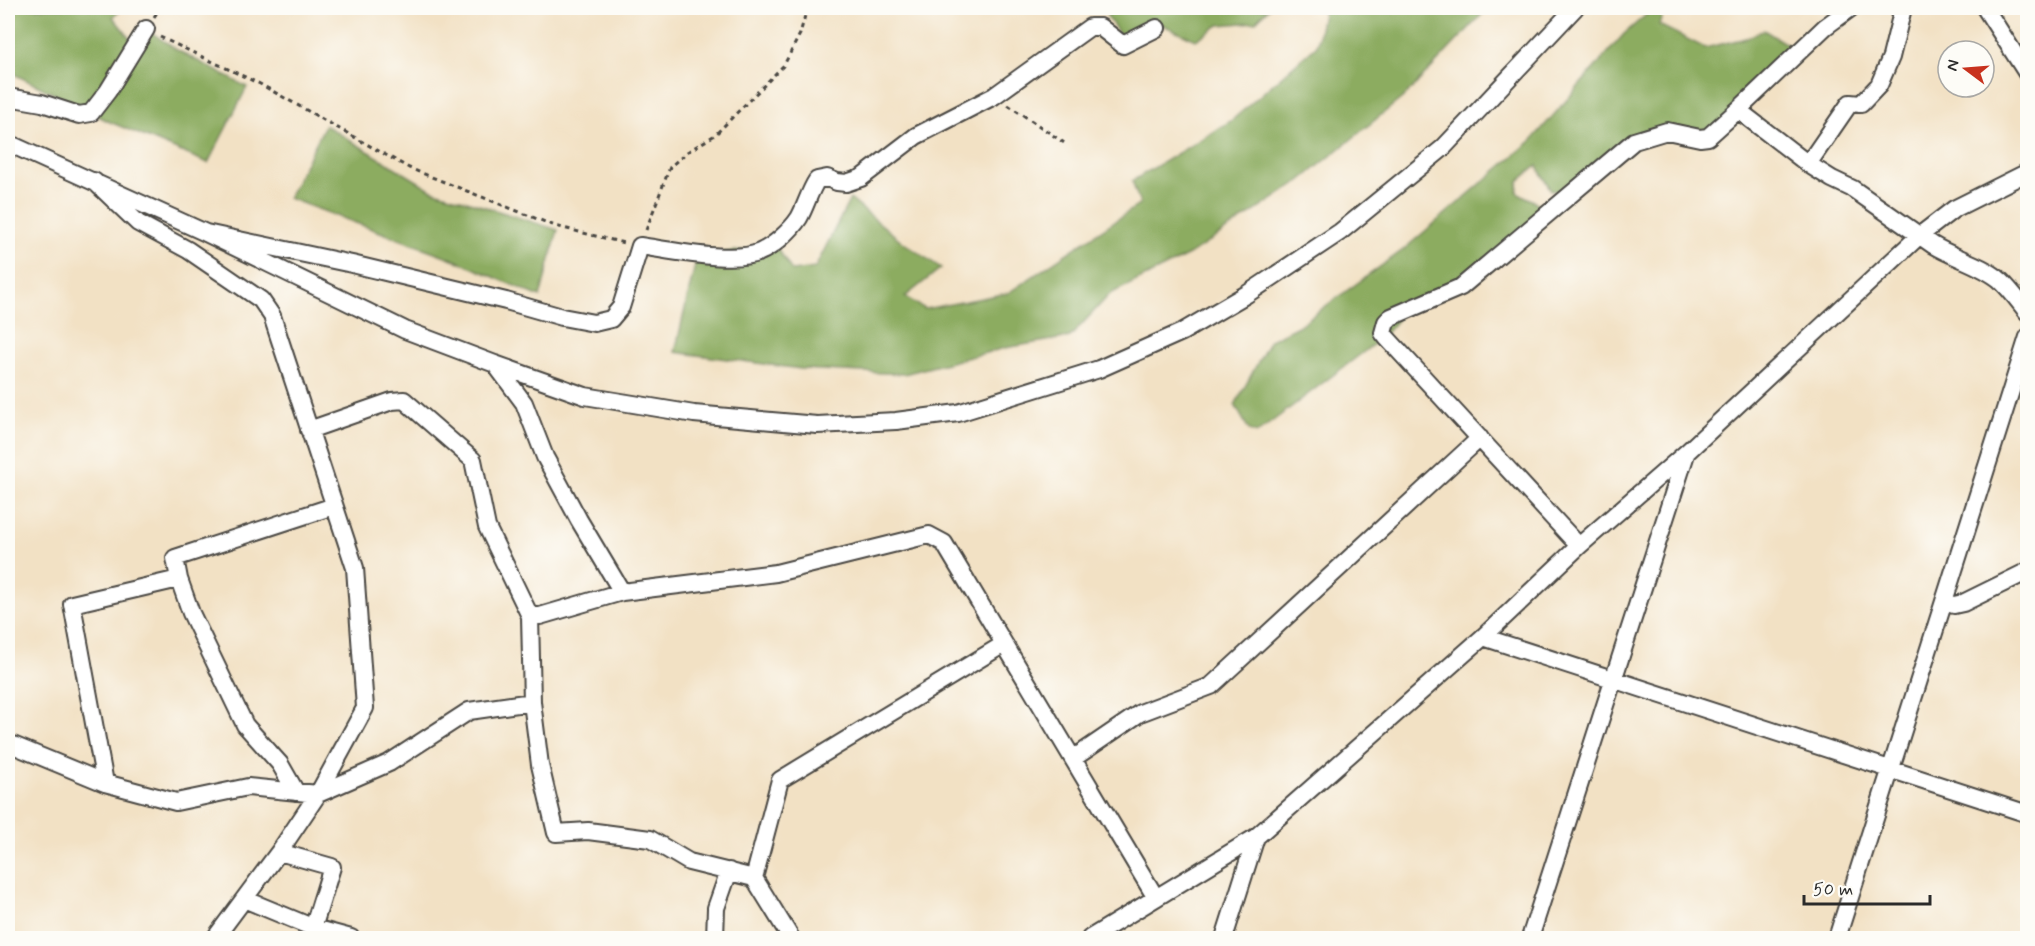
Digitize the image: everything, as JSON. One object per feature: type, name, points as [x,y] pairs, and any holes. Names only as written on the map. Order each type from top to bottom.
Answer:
[{"type":"street","points":[[8,142],[207,233],[405,330],[585,396],[694,414],[817,425],[896,421],[958,413],[1099,369],[1182,332],[1247,294],[1340,232],[1443,148],[1575,8]]},
{"type":"street","points":[[1579,546],[1387,338],[1383,333],[1386,322],[1391,316],[1461,287],[1634,141],[1667,131],[1700,138],[1708,137],[1825,27],[1851,8]]},
{"type":"street","points":[[1892,8],[1898,8]]},
{"type":"street","points":[[1808,164],[1850,103],[1861,104],[1879,85],[1891,57],[1903,8]]},
{"type":"street","points":[[1985,8],[2028,75]]},
{"type":"street","points":[[207,233],[352,264],[594,323],[611,319],[621,307],[640,246],[739,257],[761,252],[781,237],[799,218],[817,180],[827,178],[846,183],[861,178],[916,136],[994,96],[1090,27],[1100,27],[1123,45],[1157,28]]},
{"type":"street","points":[[8,97],[42,103],[79,115],[91,112],[108,92],[146,29]]},
{"type":"street","points":[[1738,110],[1808,164],[1853,189],[1944,252],[1960,257],[1998,279],[2028,313]]},
{"type":"street","points":[[1090,939],[1256,837],[1483,638],[1579,546],[1687,452],[1919,236],[1953,209],[2028,172]]},
{"type":"street","points":[[94,181],[138,223],[188,250],[261,300],[272,315],[355,568],[365,708],[318,794],[215,939]]},
{"type":"street","points":[[1837,939],[2028,338]]},
{"type":"street","points":[[495,364],[524,403],[545,457],[622,592]]},
{"type":"street","points":[[309,430],[392,401],[404,400],[473,460],[487,527],[530,616],[532,702],[540,765],[556,833],[588,831],[650,839],[689,862],[754,878],[791,939]]},
{"type":"street","points":[[1074,758],[1140,713],[1211,686],[1480,438]]},
{"type":"street","points":[[1530,939],[1687,452]]},
{"type":"street","points":[[296,792],[280,764],[245,725],[191,613],[179,579],[176,558],[334,506]]},
{"type":"street","points":[[530,616],[540,616],[622,592],[776,573],[929,535],[944,543],[1156,898]]},
{"type":"street","points":[[1944,602],[1954,605],[1963,603],[2028,571]]},
{"type":"street","points":[[105,783],[72,604],[179,579]]},
{"type":"street","points":[[1483,638],[1614,678],[2028,814]]},
{"type":"street","points":[[754,878],[780,780],[1004,644]]},
{"type":"street","points":[[8,743],[105,783],[176,802],[248,787],[318,794],[389,764],[469,711],[532,702]]},
{"type":"street","points":[[1224,939],[1256,837]]},
{"type":"street","points":[[279,852],[332,867],[312,933]]},
{"type":"street","points":[[715,939],[716,908],[729,871]]},
{"type":"street","points":[[244,899],[312,933],[351,939]]},
{"type":"path","points":[[146,29],[260,84],[410,168],[555,226],[640,246],[670,167],[687,152],[715,135],[784,65],[800,34],[807,8]]},
{"type":"path","points":[[994,96],[1066,144]]},
{"type":"green space","points":[[8,8],[124,8],[113,17],[134,43],[146,29],[179,51],[247,87],[208,163],[110,122],[8,71]]},
{"type":"green space","points":[[1116,8],[1269,8],[1255,22],[1219,25],[1196,40],[1163,25],[1123,39],[1106,15]]},
{"type":"green space","points":[[1324,8],[1488,8],[1407,94],[1300,181],[1189,255],[1110,294],[1070,337],[1005,348],[904,374],[801,369],[675,352],[697,256],[776,246],[792,271],[815,268],[850,199],[904,243],[941,268],[905,297],[925,309],[1008,293],[1140,204],[1132,181],[1231,121],[1317,45]]},
{"type":"green space","points":[[1654,8],[1665,8],[1659,25],[1705,48],[1746,38],[1764,30],[1796,50],[1711,135],[1655,129],[1570,194],[1551,190],[1537,166],[1519,181],[1517,192],[1541,205],[1542,213],[1459,284],[1407,308],[1382,338],[1257,433],[1249,430],[1235,405],[1270,340],[1298,326],[1403,250],[1532,140],[1624,34]]},
{"type":"green space","points":[[325,125],[432,190],[558,230],[540,297],[448,257],[288,198]]}]
